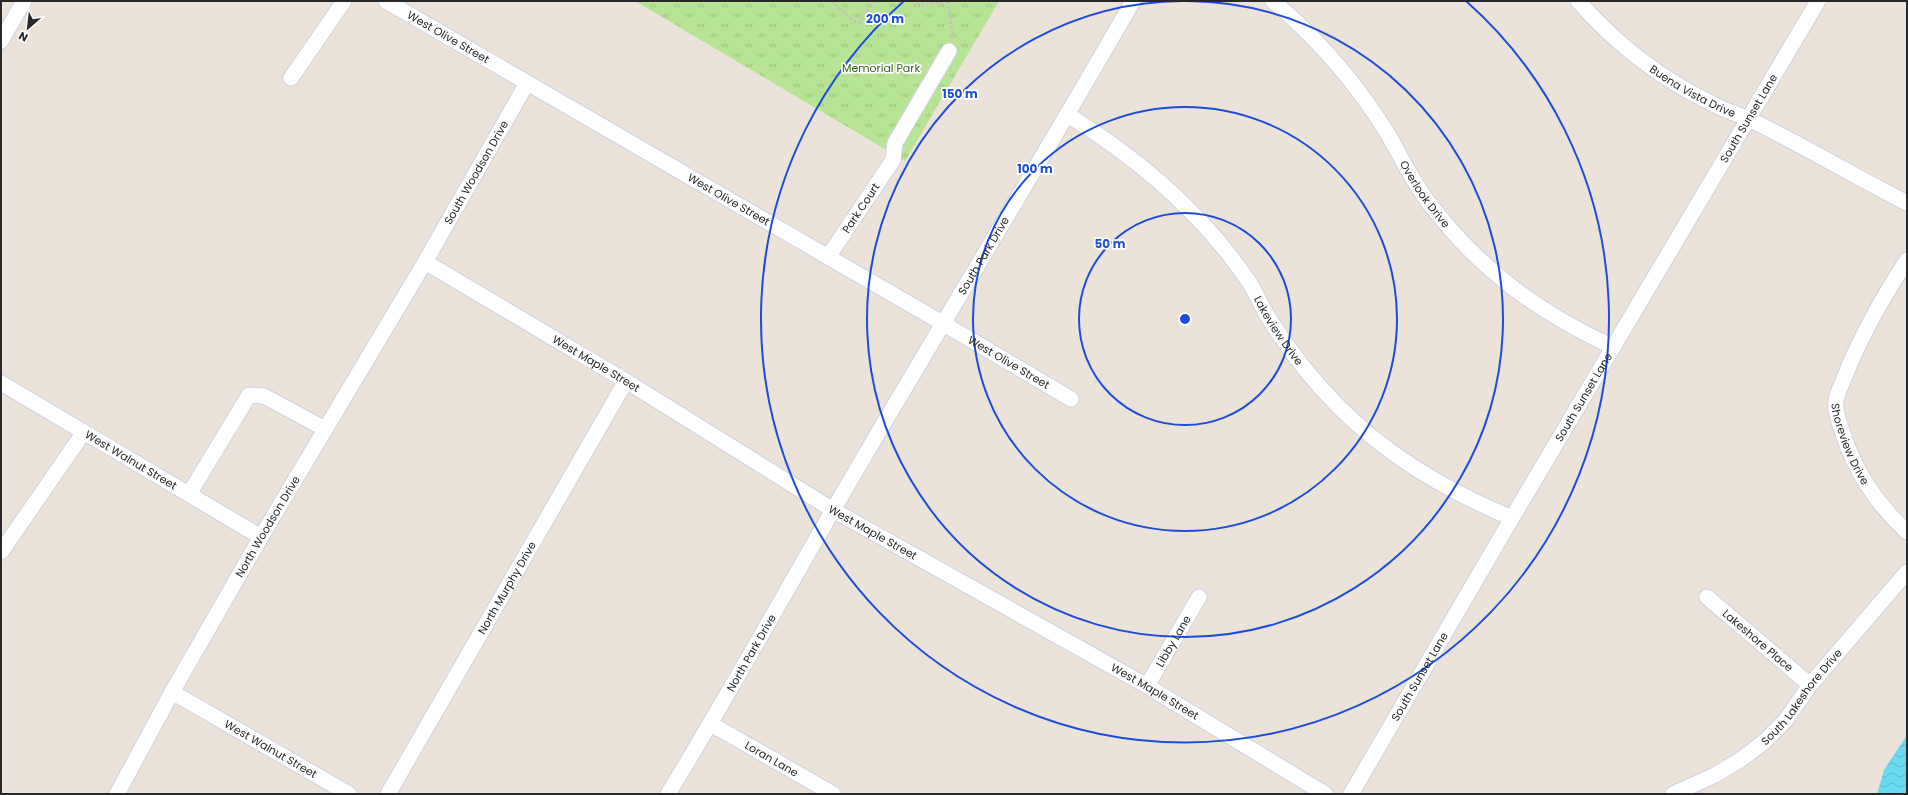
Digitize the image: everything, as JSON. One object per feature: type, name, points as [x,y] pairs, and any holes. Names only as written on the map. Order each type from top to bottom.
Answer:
[{"type":"street","points":[[1,41],[24,1]]},
{"type":"street","points":[[291,78],[344,1]]},
{"type":"street","name":"West Olive Street","points":[[386,1],[1071,399]]},
{"type":"street","name":"South Park Drive","points":[[833,510],[1068,115],[1133,1]]},
{"type":"street","name":"Overlook Drive","points":[[1273,1],[1313,38],[1362,96],[1388,136],[1407,170],[1429,202],[1453,232],[1479,260],[1508,285],[1545,312],[1578,331],[1613,347]]},
{"type":"street","name":"Buena Vista Drive","points":[[1578,1],[1620,44],[1648,66],[1678,86],[1709,102],[1748,119],[1907,204]]},
{"type":"street","name":"South Sunset Lane","points":[[1351,794],[1512,518],[1818,1]]},
{"type":"street","name":"Park Court","points":[[828,257],[893,160],[896,143],[949,52]]},
{"type":"street","name":"South Woodson Drive","points":[[425,262],[526,83]]},
{"type":"street","name":"Lakeview Drive","points":[[1068,115],[1098,133],[1137,162],[1167,187],[1194,214],[1250,282],[1267,315],[1311,376],[1338,406],[1369,435],[1402,460],[1437,482],[1473,502],[1512,518]]},
{"type":"street","name":"Shoreview Drive","points":[[1907,260],[1868,325],[1850,363],[1835,402],[1839,422],[1848,450],[1859,473],[1871,492],[1889,515],[1907,532]]},
{"type":"street","name":"West Maple Street","points":[[425,262],[626,381],[833,510],[1147,686],[1325,794]]},
{"type":"street","name":"North Woodson Drive","points":[[117,794],[172,692],[261,537],[425,262]]},
{"type":"street","name":"North Murphy Drive","points":[[388,794],[626,381]]},
{"type":"street","name":"West Walnut Street","points":[[1,383],[261,537]]},
{"type":"street","points":[[189,494],[249,395],[264,396],[325,429]]},
{"type":"street","points":[[1,552],[84,432]]},
{"type":"street","name":"North Park Drive","points":[[668,794],[711,724],[833,510]]},
{"type":"street","name":"South Lakeshore Drive","points":[[1673,794],[1728,768],[1764,742],[1784,721],[1810,685],[1907,572]]},
{"type":"street","name":"Lakeshore Place","points":[[1707,596],[1810,685]]},
{"type":"street","name":"Libby Lane","points":[[1147,686],[1199,597]]},
{"type":"street","name":"West Walnut Street","points":[[172,692],[349,794]]},
{"type":"street","name":"Loran Lane","points":[[711,724],[833,794]]},
{"type":"path","points":[[831,1],[855,22],[859,23],[873,1]]},
{"type":"path","points":[[916,6],[948,1],[956,49],[949,52]]},
{"type":"green space","name":"Memorial Park","points":[[635,1],[999,1],[905,161]]},
{"type":"water","points":[[1907,735],[1907,794],[1877,794],[1884,770]]}]
